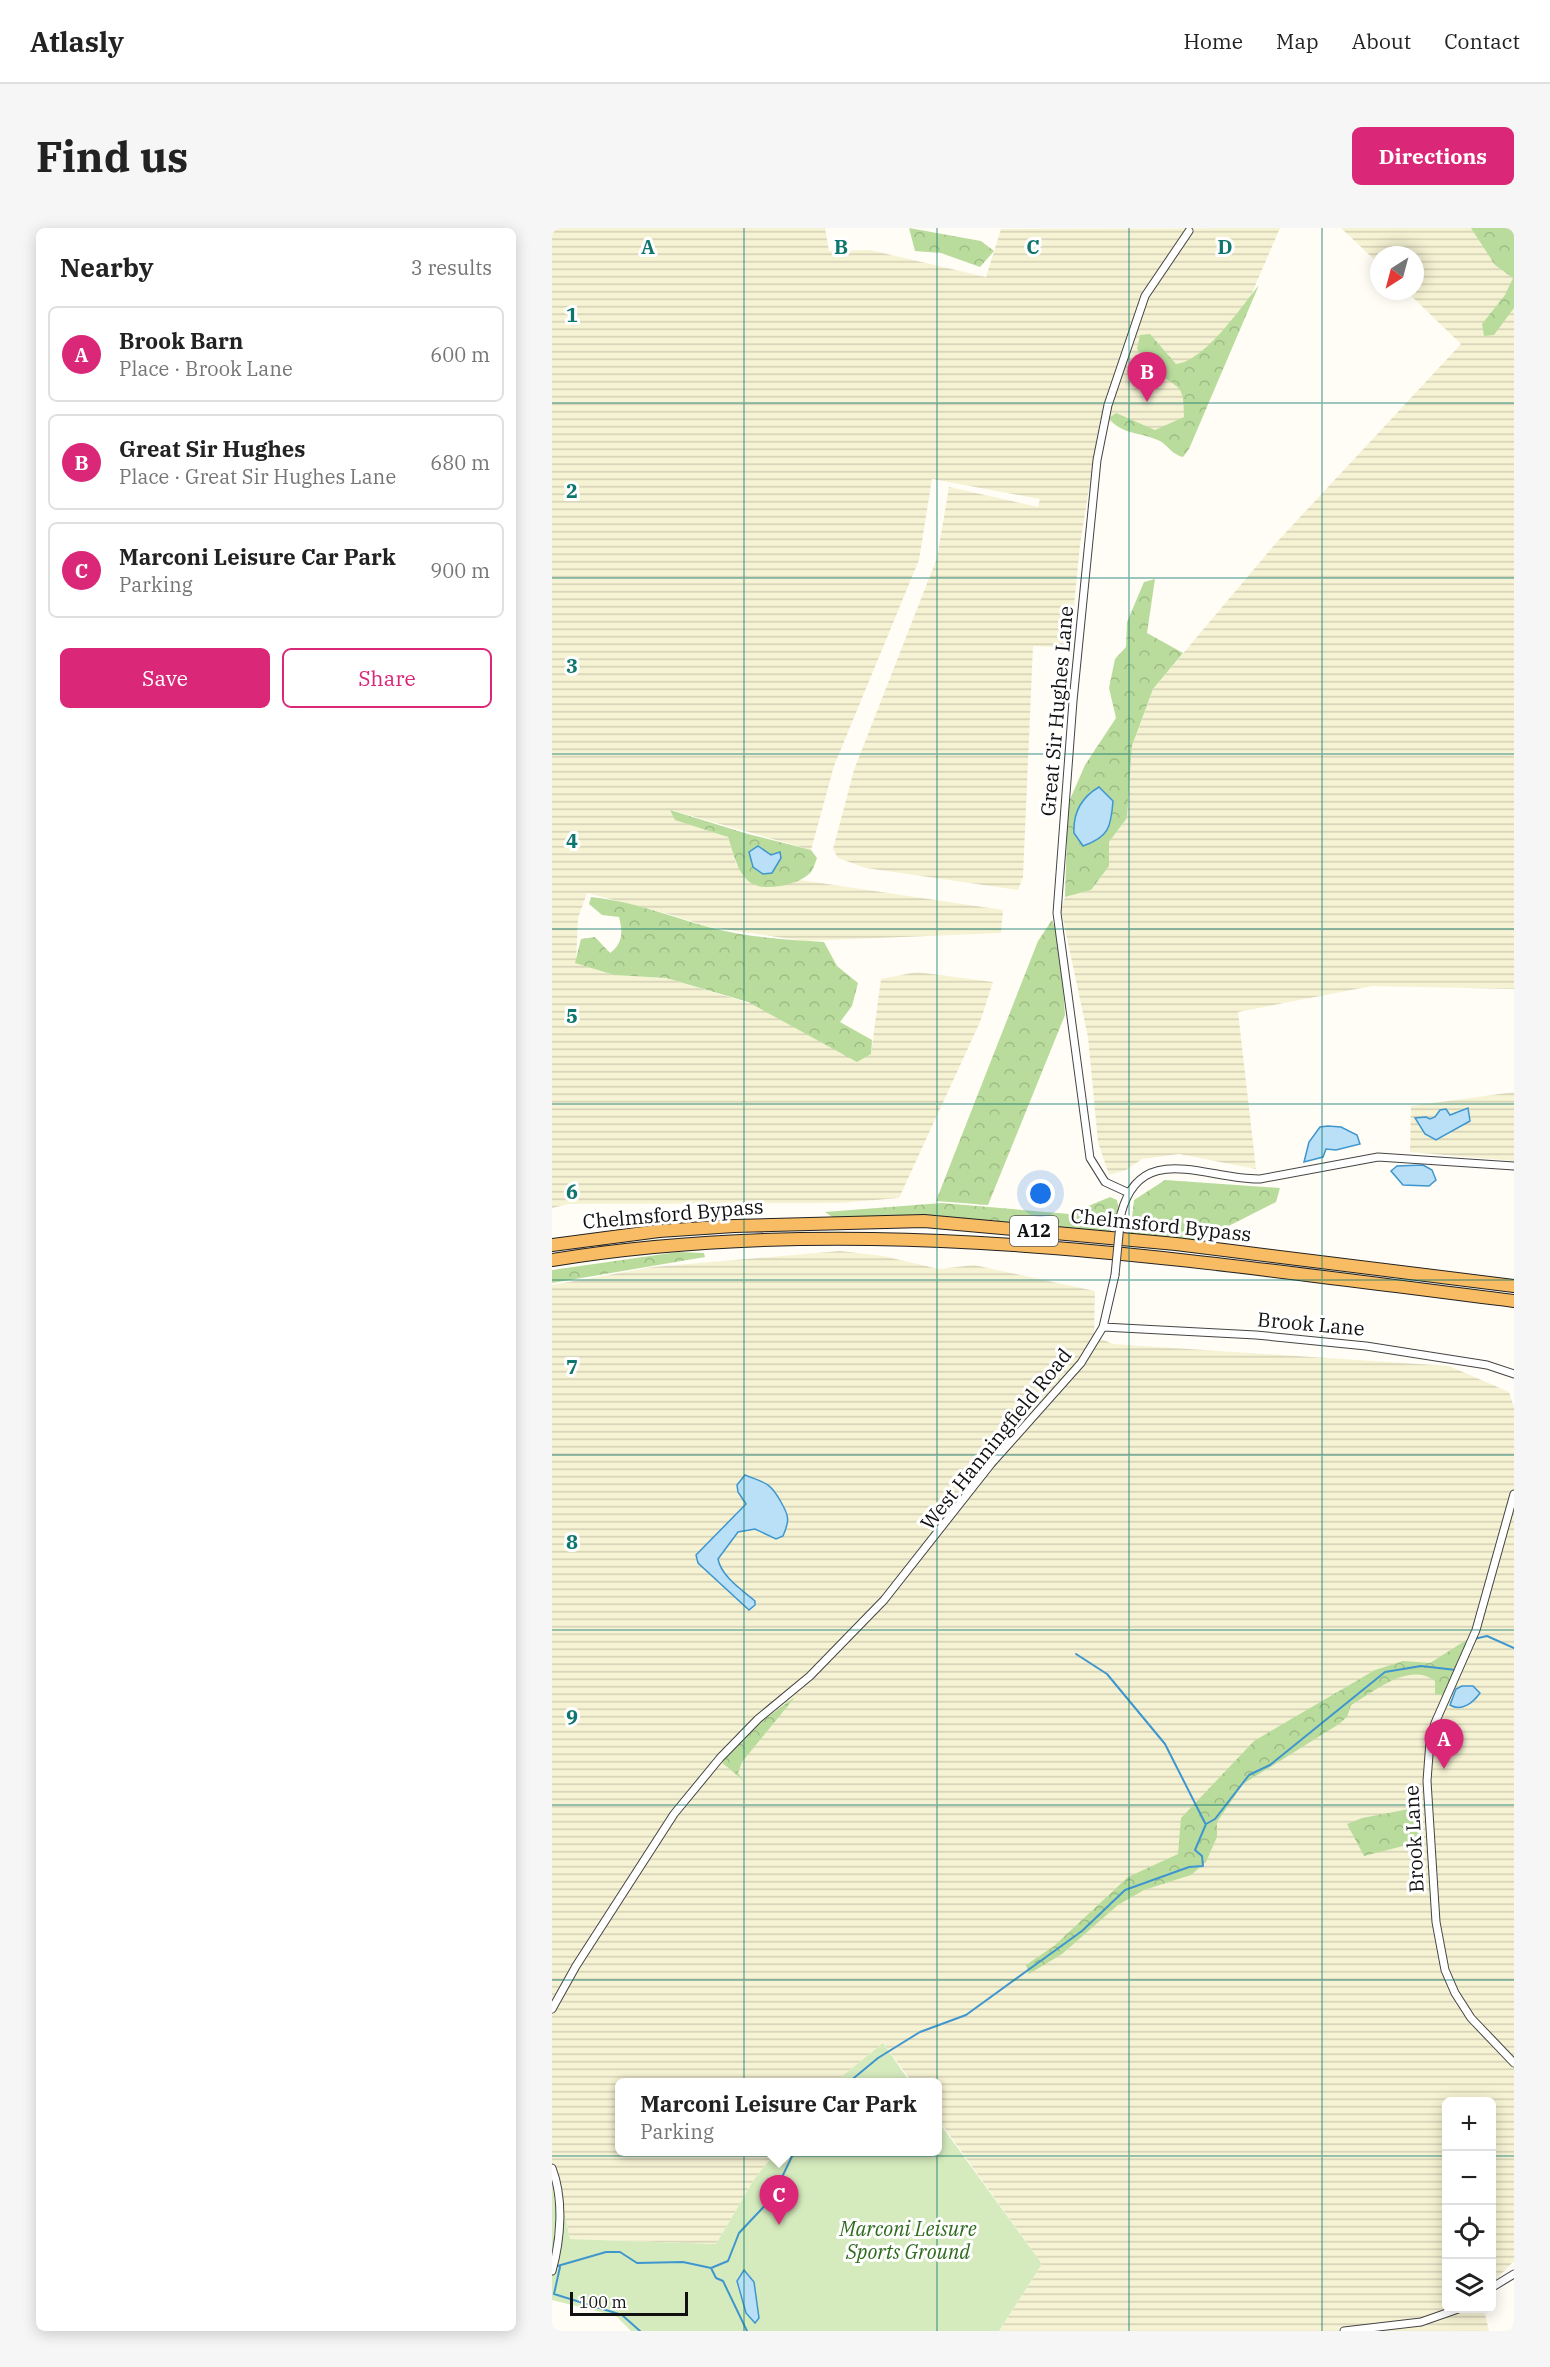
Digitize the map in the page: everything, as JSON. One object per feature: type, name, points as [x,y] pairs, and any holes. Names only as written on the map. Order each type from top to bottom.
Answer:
[{"type":"highway","name":"Chelmsford Bypass","points":[[552,1245],[659,1231],[712,1227],[924,1221],[1176,1244],[1514,1286]]},
{"type":"highway","name":"Chelmsford Bypass","points":[[552,1260],[640,1248],[736,1240],[923,1239],[1180,1260],[1514,1302]]},
{"type":"street","name":"Great Sir Hughes Lane","points":[[1129,1193],[1105,1182],[1090,1158],[1057,914],[1073,701],[1097,460],[1108,405],[1145,296],[1190,231]]},
{"type":"street","name":"West Hanningfield Road","points":[[552,2009],[576,1966],[674,1814],[720,1758],[758,1719],[810,1676],[903,1579],[991,1464],[1081,1363],[1103,1327],[1115,1275],[1121,1214],[1129,1193],[1141,1178],[1153,1170],[1166,1167],[1252,1179],[1378,1157],[1514,1166]]},
{"type":"street","name":"Brook Lane","points":[[1103,1327],[1256,1335],[1366,1346],[1487,1365],[1514,1374]]},
{"type":"street","name":"Brook Lane","points":[[1514,1494],[1476,1630],[1435,1723],[1430,1741],[1427,1781],[1436,1922],[1445,1970],[1455,1993],[1471,2018],[1514,2063]]},
{"type":"street","points":[[552,2168],[558,2183],[560,2216],[552,2271]]},
{"type":"street","points":[[1496,2285],[1514,2274]]},
{"type":"street","points":[[1344,2331],[1421,2322],[1447,2313]]},
{"type":"shaded area","points":[[552,228],[825,228],[829,251],[870,250],[986,277],[1001,229],[1280,228],[1185,448],[1100,419],[1080,545],[1070,648],[1033,646],[1023,877],[1018,890],[866,868],[838,858],[833,849],[854,770],[937,558],[949,487],[1038,507],[1040,499],[932,479],[919,560],[834,766],[811,850],[671,810],[728,837],[736,864],[751,883],[786,884],[800,880],[1003,910],[1001,933],[805,941],[709,927],[587,893],[578,918],[576,963],[614,975],[666,978],[765,1008],[871,1054],[881,979],[917,972],[993,982],[980,1022],[899,1198],[839,1203],[569,1204],[552,1208]]},
{"type":"shaded area","points":[[1341,228],[1514,228],[1514,989],[1372,986],[1238,1012],[1256,1169],[1179,1154],[1142,1159],[1126,1170],[1109,1175],[1098,1142],[1088,1037],[1061,910],[1065,897],[1091,890],[1109,866],[1109,842],[1127,818],[1132,747],[1153,689],[1276,543],[1461,344],[1415,300],[1424,300],[1424,246],[1370,246],[1370,255]]},
{"type":"shaded area","points":[[1514,1092],[1514,1161],[1410,1152],[1411,1106]]},
{"type":"shaded area","points":[[840,1251],[883,1256],[939,1269],[974,1265],[1095,1291],[1094,1336],[1113,1344],[1449,1366],[1509,1392],[1514,1407],[1514,2261],[1496,2279],[1496,2097],[1442,2097],[1442,2313],[1485,2313],[1489,2331],[999,2331],[1042,2264],[942,2125],[942,2078],[909,2078],[883,2043],[840,2078],[615,2078],[615,2156],[773,2156],[755,2178],[716,2244],[570,2239],[558,2184],[552,2187],[552,1285],[653,1267]]},
{"type":"green space","points":[[909,228],[981,241],[994,251],[980,267],[941,253],[915,251]]},
{"type":"green space","points":[[1471,228],[1514,228],[1514,308],[1494,335],[1484,336],[1482,324],[1505,295],[1513,278],[1495,265]]},
{"type":"green space","points":[[1259,285],[1189,449],[1183,457],[1160,441],[1114,424],[1109,418],[1116,413],[1155,430],[1184,417],[1183,398],[1179,388],[1153,370],[1137,349],[1140,335],[1150,334],[1176,364],[1187,361],[1222,332]]},
{"type":"green space","points":[[1155,579],[1147,633],[1183,653],[1153,689],[1132,746],[1127,818],[1109,842],[1109,866],[1091,890],[1065,897],[1068,804],[1085,765],[1116,718],[1109,688],[1115,659],[1126,647],[1127,622],[1144,582]]},
{"type":"green space","points":[[670,810],[748,834],[811,850],[817,858],[814,867],[804,878],[789,884],[772,887],[757,886],[742,874],[728,837],[675,820]]},
{"type":"green space","points":[[591,897],[636,905],[736,933],[824,942],[837,966],[858,983],[852,1006],[840,1022],[872,1040],[871,1054],[857,1062],[748,1002],[666,978],[614,975],[575,963],[581,939],[595,937],[610,953],[621,937],[619,917],[602,915],[589,904]]},
{"type":"green space","points":[[1052,920],[1060,941],[1065,1015],[988,1205],[936,1201],[1038,941]]},
{"type":"green space","points":[[1165,1180],[1280,1188],[1276,1202],[1195,1243],[1130,1236],[1134,1200]]},
{"type":"green space","points":[[1110,1197],[1117,1200],[1119,1210],[1110,1233],[834,1218],[825,1212],[942,1203],[1069,1214]]},
{"type":"green space","points":[[678,1252],[704,1253],[705,1257],[552,1283],[552,1270]]},
{"type":"green space","points":[[1468,1639],[1445,1696],[1435,1694],[1435,1681],[1414,1674],[1403,1676],[1381,1686],[1351,1705],[1347,1717],[1339,1724],[1243,1784],[1217,1822],[1217,1837],[1206,1862],[1191,1875],[1144,1890],[1118,1905],[1062,1954],[1029,1974],[1026,1965],[1054,1946],[1128,1877],[1178,1854],[1181,1818],[1254,1741],[1375,1670],[1403,1661],[1430,1663]]},
{"type":"green space","points":[[795,1697],[742,1762],[738,1773],[744,1781],[720,1761],[758,1724]]},
{"type":"green space","points":[[1420,1807],[1423,1841],[1364,1856],[1347,1824],[1362,1818]]},
{"type":"green space","points":[[883,2043],[907,2078],[840,2078]]},
{"type":"green space","name":"Marconi Leisure Sports Ground","points":[[942,2126],[1042,2264],[999,2331],[631,2331],[616,2316],[552,2300],[552,2187],[558,2183],[570,2239],[716,2244],[755,2178],[773,2156],[942,2156]]},
{"type":"water","points":[[1099,787],[1113,801],[1111,818],[1103,835],[1083,846],[1074,833],[1075,819],[1083,801]]},
{"type":"water","points":[[758,846],[771,855],[780,852],[781,858],[772,873],[763,874],[753,867],[749,852]]},
{"type":"water","points":[[1468,1108],[1470,1121],[1436,1140],[1425,1134],[1415,1118],[1430,1119],[1435,1117],[1440,1110],[1446,1109],[1450,1115]]},
{"type":"water","points":[[1320,1127],[1341,1127],[1357,1135],[1360,1144],[1336,1150],[1326,1149],[1323,1157],[1304,1162],[1309,1142]]},
{"type":"water","points":[[1423,1165],[1432,1170],[1436,1180],[1429,1186],[1403,1185],[1391,1171],[1397,1166]]},
{"type":"water","points":[[745,1475],[770,1487],[777,1495],[788,1518],[783,1536],[776,1539],[755,1529],[738,1532],[718,1559],[728,1577],[755,1601],[755,1605],[749,1610],[698,1563],[696,1555],[746,1504],[738,1492],[737,1485]]},
{"type":"water","points":[[1462,1686],[1473,1686],[1480,1693],[1474,1700],[1462,1707],[1450,1705],[1456,1689]]},
{"type":"water","points":[[744,2270],[754,2282],[759,2318],[755,2323],[746,2313],[737,2281]]},
{"type":"waterway","points":[[1474,1639],[1487,1636],[1514,1648]]},
{"type":"waterway","points":[[1076,1654],[1107,1674],[1165,1744],[1205,1823]]},
{"type":"waterway","points":[[854,2078],[878,2058],[920,2032],[966,2015],[1082,1931],[1125,1890],[1189,1867],[1203,1866],[1202,1856],[1195,1850],[1206,1824],[1215,1819],[1249,1775],[1270,1765],[1385,1672],[1421,1666],[1456,1670]]},
{"type":"waterway","points":[[554,2267],[606,2252],[620,2252],[637,2263],[683,2262],[711,2268],[728,2261],[739,2233],[772,2198],[792,2156]]},
{"type":"waterway","points":[[560,2267],[554,2294],[622,2315],[640,2331]]},
{"type":"waterway","points":[[711,2268],[716,2278],[723,2281],[747,2331]]},
{"type":"place","name":"Great Sir Hughes","points":[[1147,402]]},
{"type":"place","name":"Brook Barn","points":[[1444,1769]]},
{"type":"place","name":"Marconi Leisure Car Park","points":[[779,2225]]}]
